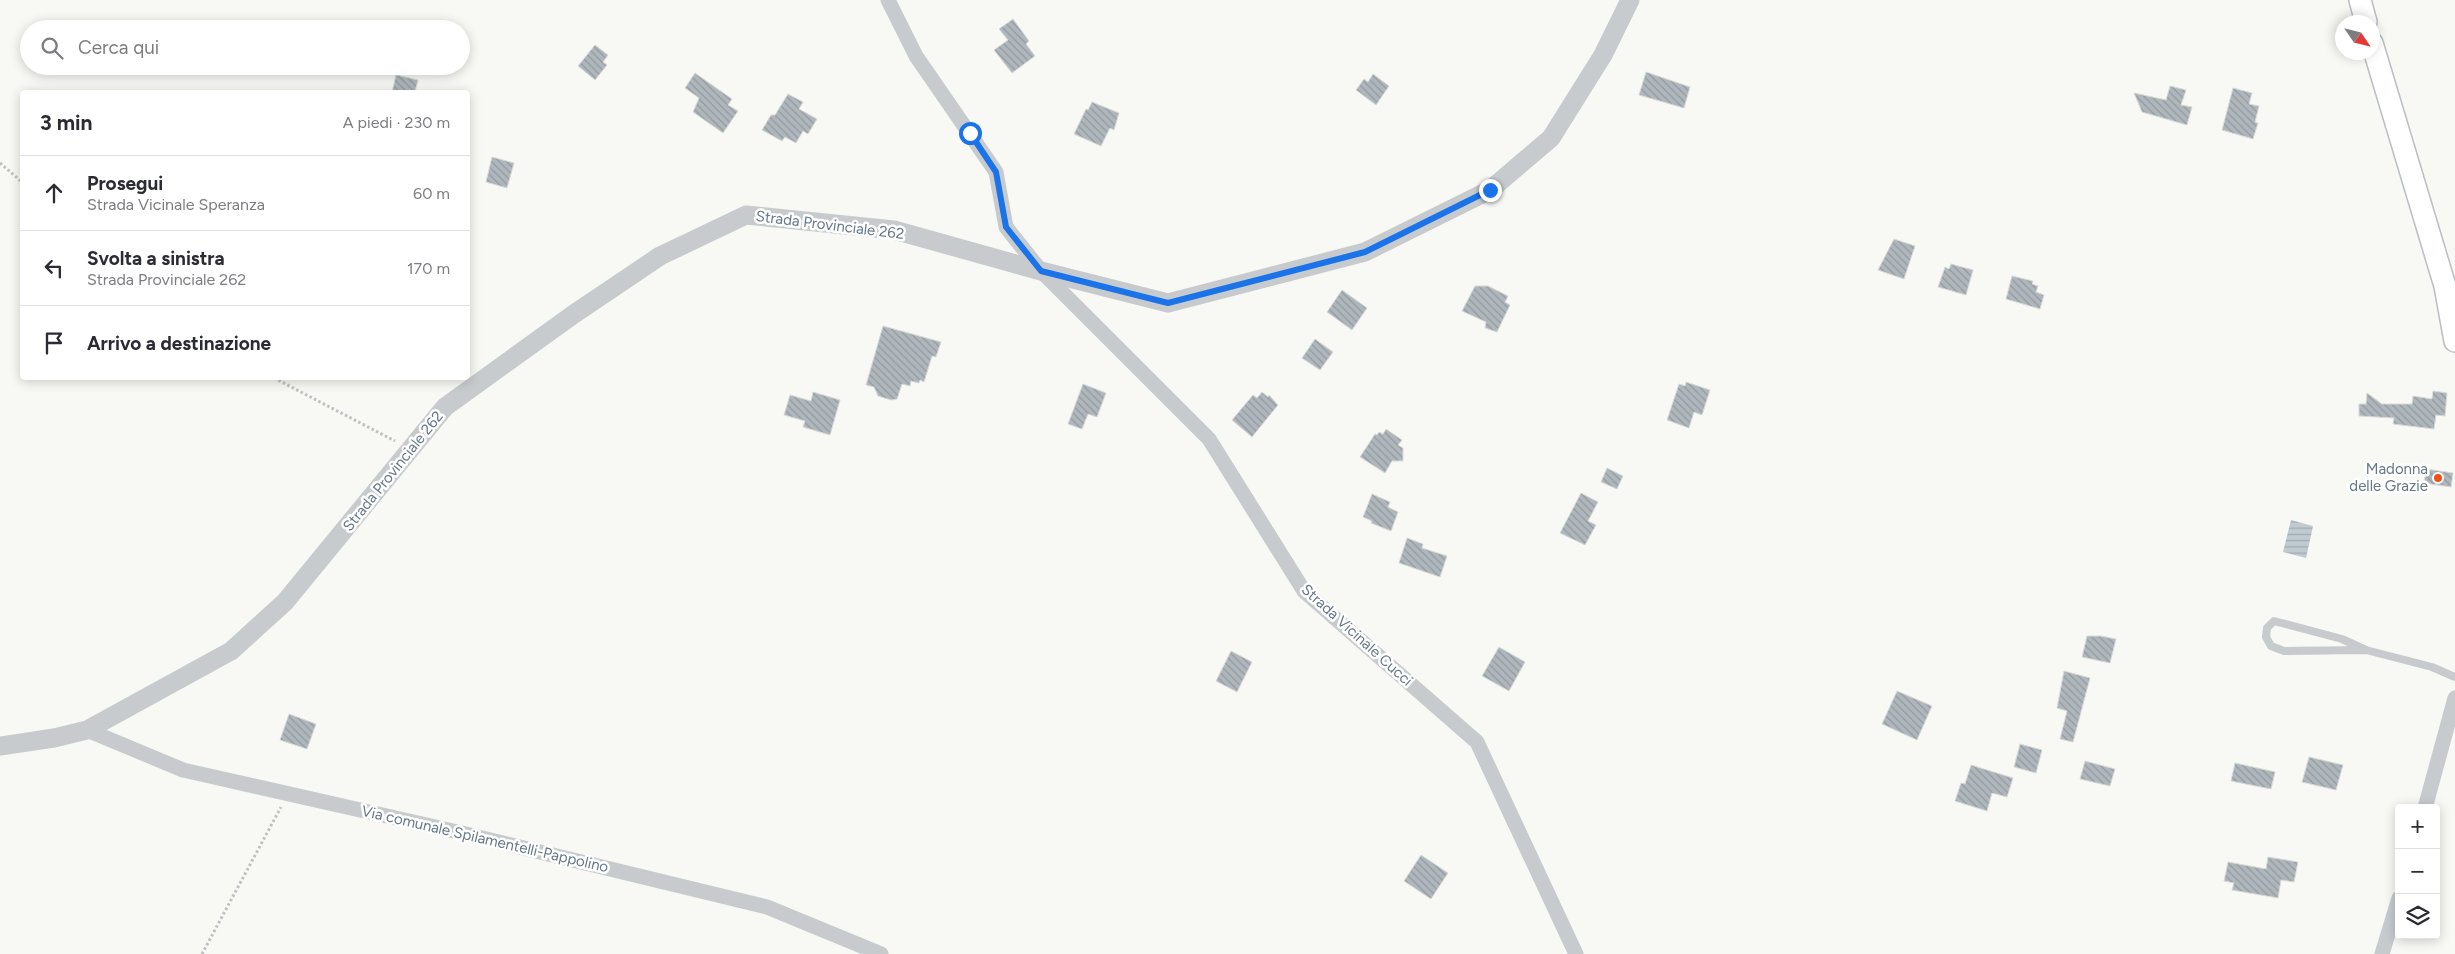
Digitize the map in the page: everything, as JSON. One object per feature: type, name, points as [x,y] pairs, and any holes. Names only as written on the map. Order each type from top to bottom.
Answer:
[{"type":"main road","points":[[2360,0],[2364,15]]},
{"type":"main road","points":[[2377,60],[2445,286],[2455,341]]},
{"type":"street","name":"Strada Vicinale Cucci","points":[[888,0],[916,56],[996,172],[1006,227],[1041,271],[1210,439],[1304,590],[1477,742],[1576,954]]},
{"type":"street","name":"Strada Provinciale 262","points":[[0,746],[54,738],[87,730],[231,651],[284,602],[445,407],[574,314],[660,256],[746,215],[894,230],[1041,271],[1168,303],[1365,252],[1490,190],[1551,138],[1603,55],[1630,0]]},
{"type":"street","points":[[2426,804],[2455,698]]},
{"type":"street","name":"Via comunale Spilamentelli-Pappolino","points":[[87,730],[183,770],[462,833],[767,907],[881,954]]},
{"type":"street","points":[[2382,954],[2395,911]]},
{"type":"lane","points":[[2366,650],[2284,652],[2271,646],[2266,637],[2267,628],[2274,621],[2342,640],[2366,650],[2432,667],[2455,677]]},
{"type":"path","points":[[0,163],[20,180]]},
{"type":"path","points":[[278,380],[412,449]]},
{"type":"path","points":[[202,954],[285,800]]},
{"type":"shaded area","points":[[2291,520],[2313,526],[2306,558],[2283,552]]},
{"type":"building","points":[[1013,19],[1029,41],[1026,44],[1035,56],[1012,73],[994,50],[1008,40],[999,29]]},
{"type":"building","points":[[595,45],[608,55],[603,62],[607,65],[595,80],[578,66]]},
{"type":"building","points":[[1646,72],[1690,87],[1684,108],[1639,95]]},
{"type":"building","points":[[695,73],[732,99],[728,105],[738,111],[723,133],[693,112],[699,98],[685,88]]},
{"type":"building","points":[[1373,74],[1389,86],[1376,105],[1356,90],[1364,79],[1368,82]]},
{"type":"building","points":[[396,75],[418,80],[416,90],[392,90]]},
{"type":"building","points":[[2170,86],[2186,90],[2181,105],[2192,107],[2187,125],[2142,112],[2134,93],[2166,100]]},
{"type":"building","points":[[2233,88],[2252,93],[2249,104],[2259,106],[2255,122],[2258,123],[2253,139],[2222,130]]},
{"type":"building","points":[[788,94],[803,102],[799,109],[817,119],[808,134],[803,131],[796,143],[785,137],[782,141],[762,130],[771,115],[775,115]]},
{"type":"building","points":[[1092,102],[1119,113],[1114,130],[1110,128],[1101,146],[1074,134],[1086,109],[1088,110]]},
{"type":"building","points":[[492,157],[514,163],[507,188],[486,182]]},
{"type":"building","points":[[1894,239],[1915,246],[1904,279],[1878,270]]},
{"type":"building","points":[[1951,264],[1973,270],[1966,295],[1938,287],[1945,267],[1949,269]]},
{"type":"building","points":[[2012,276],[2033,281],[2032,284],[2038,286],[2036,292],[2044,295],[2040,309],[2006,299]]},
{"type":"building","points":[[1475,286],[1488,286],[1508,296],[1505,302],[1510,305],[1497,332],[1485,328],[1486,322],[1462,311]]},
{"type":"building","points":[[1342,290],[1367,308],[1352,330],[1327,312]]},
{"type":"building","points":[[883,326],[941,342],[936,357],[932,356],[924,382],[920,380],[919,383],[911,381],[910,386],[902,384],[897,399],[891,400],[878,396],[874,387],[866,385]]},
{"type":"building","points":[[1315,339],[1333,352],[1320,370],[1302,358]]},
{"type":"building","points":[[1686,382],[1710,390],[1702,415],[1694,412],[1689,428],[1667,420],[1679,384],[1685,386]]},
{"type":"building","points":[[1083,384],[1106,393],[1097,417],[1088,414],[1082,429],[1068,424]]},
{"type":"building","points":[[2433,391],[2447,393],[2445,416],[2436,415],[2434,429],[2393,424],[2394,418],[2359,416],[2359,404],[2366,404],[2367,393],[2382,404],[2412,404],[2413,396],[2432,399]]},
{"type":"building","points":[[813,392],[840,400],[830,435],[803,427],[805,421],[784,415],[790,395],[811,401]]},
{"type":"building","points":[[1262,392],[1268,397],[1269,395],[1278,405],[1252,437],[1232,420],[1253,395],[1257,398]]},
{"type":"building","points":[[1386,429],[1402,440],[1398,445],[1403,448],[1403,461],[1392,461],[1385,473],[1360,457],[1375,434],[1377,435],[1379,432],[1383,434]]},
{"type":"building","points":[[1607,468],[1623,476],[1617,489],[1601,482]]},
{"type":"building","name":"Madonna delle Grazie","points":[[2426,469],[2453,473],[2451,487],[2424,483]]},
{"type":"building","points":[[1581,493],[1598,502],[1588,521],[1596,525],[1585,545],[1560,533]]},
{"type":"building","points":[[1372,494],[1390,502],[1388,507],[1398,512],[1391,531],[1371,523],[1372,521],[1363,517]]},
{"type":"building","points":[[1407,538],[1423,544],[1422,548],[1447,556],[1440,577],[1399,563]]},
{"type":"building","points":[[2087,636],[2116,639],[2110,663],[2082,657]]},
{"type":"building","points":[[1499,647],[1525,662],[1509,691],[1482,676]]},
{"type":"building","points":[[1231,651],[1252,662],[1237,692],[1216,681]]},
{"type":"building","points":[[2064,671],[2090,678],[2073,742],[2060,739],[2067,711],[2057,708]]},
{"type":"building","points":[[1897,691],[1932,706],[1917,740],[1882,724]]},
{"type":"building","points":[[289,714],[316,724],[307,749],[280,740]]},
{"type":"building","points":[[2020,744],[2042,750],[2036,773],[2014,767]]},
{"type":"building","points":[[2309,757],[2343,765],[2336,790],[2302,782]]},
{"type":"building","points":[[2085,761],[2115,769],[2110,786],[2080,779]]},
{"type":"building","points":[[2235,763],[2275,772],[2271,789],[2231,781]]},
{"type":"building","points":[[1971,765],[2013,778],[2007,797],[1992,793],[1987,811],[1955,801],[1961,783],[1965,784]]},
{"type":"building","points":[[1421,855],[1448,873],[1431,899],[1404,881]]},
{"type":"building","points":[[2268,857],[2298,862],[2294,882],[2281,880],[2278,898],[2232,890],[2234,883],[2224,881],[2228,862],[2266,869]]},
{"type":"place","name":"Madonna delle Grazie","points":[[2438,478]]},
{"type":"route","points":[[970,133],[996,172],[1006,227],[1041,271],[1168,303],[1365,252],[1490,190]]}]
